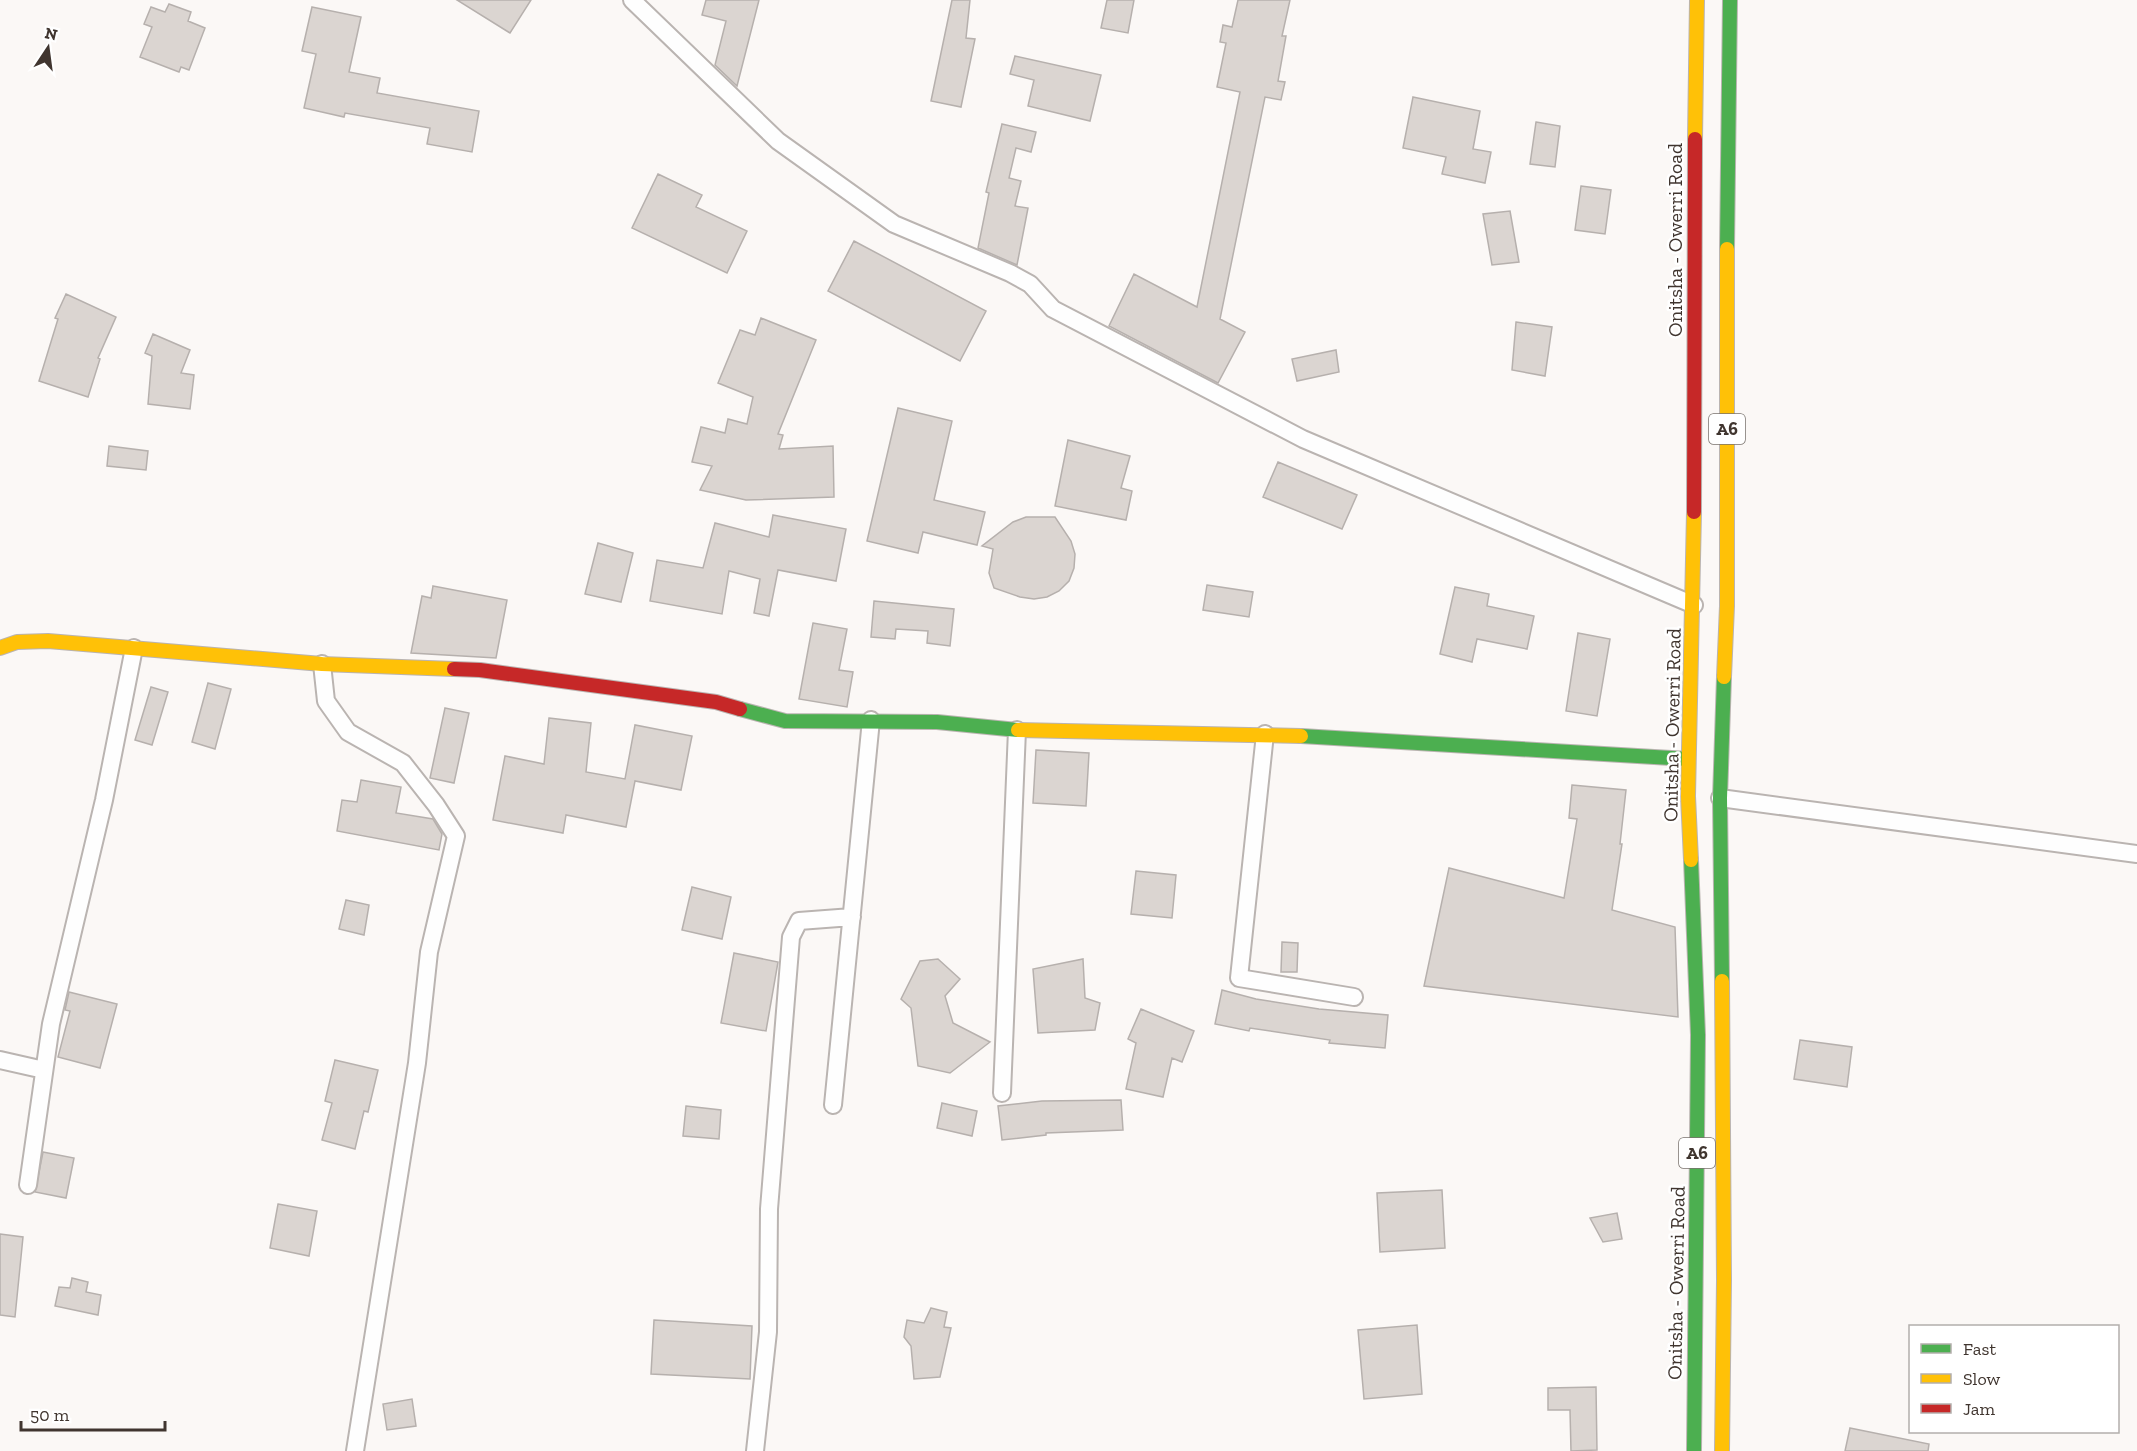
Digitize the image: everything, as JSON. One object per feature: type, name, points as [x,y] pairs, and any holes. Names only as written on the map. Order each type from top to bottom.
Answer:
[{"type":"main road","name":"Onitsha - Owerri Road","points":[[1694,1451],[1698,1035],[1688,759],[1694,605],[1694,192],[1697,0]]},
{"type":"main road","name":"A6","points":[[1722,1451],[1724,1268],[1720,798],[1727,606],[1727,193],[1730,0]]},
{"type":"main road","points":[[0,648],[17,642],[48,641],[322,664],[480,670],[716,702],[785,721],[871,720],[937,722],[1017,730],[1265,734],[1688,759]]},
{"type":"street","points":[[632,0],[778,141],[894,224],[1010,273],[1030,284],[1053,309],[1303,439],[1694,605]]},
{"type":"street","points":[[28,1185],[51,1024],[104,800],[134,648]]},
{"type":"street","points":[[322,664],[326,701],[348,732],[403,763],[436,805],[456,836],[429,952],[417,1063],[355,1451]]},
{"type":"street","points":[[833,1105],[871,720]]},
{"type":"street","points":[[1002,1093],[1017,730]]},
{"type":"street","points":[[1265,734],[1239,978],[1354,997]]},
{"type":"street","points":[[1720,798],[2137,855]]},
{"type":"street","points":[[755,1451],[768,1332],[770,1209],[791,937],[799,921],[852,917]]},
{"type":"street","points":[[0,1060],[44,1070]]},
{"type":"building","points":[[457,0],[531,0],[510,33]]},
{"type":"building","points":[[706,0],[759,0],[737,86],[715,65],[726,21],[702,15]]},
{"type":"building","points":[[952,0],[970,0],[966,38],[975,39],[961,107],[931,101]]},
{"type":"building","points":[[1107,0],[1134,0],[1128,33],[1101,28]]},
{"type":"building","points":[[1238,0],[1290,0],[1282,36],[1286,36],[1278,81],[1285,82],[1281,100],[1265,97],[1220,319],[1245,332],[1218,383],[1109,326],[1134,274],[1197,307],[1240,92],[1217,87],[1226,43],[1220,42],[1223,25],[1232,27]]},
{"type":"building","points":[[169,4],[191,12],[188,21],[205,28],[189,70],[181,67],[179,72],[140,57],[152,27],[144,24],[151,7],[165,12]]},
{"type":"building","points":[[312,7],[361,17],[349,72],[380,78],[377,93],[479,111],[472,152],[427,144],[430,128],[345,113],[344,117],[304,108],[316,54],[302,51]]},
{"type":"building","points":[[1015,56],[1101,75],[1090,121],[1028,106],[1034,80],[1010,74]]},
{"type":"building","points":[[1413,97],[1480,111],[1473,149],[1491,152],[1485,183],[1442,174],[1446,157],[1403,148]]},
{"type":"building","points":[[1536,122],[1560,126],[1555,167],[1530,164]]},
{"type":"building","points":[[1002,124],[1036,132],[1031,152],[1016,148],[1009,178],[1021,181],[1015,206],[1028,208],[1017,265],[978,248],[989,193],[986,192]]},
{"type":"building","points":[[658,174],[702,195],[696,207],[747,231],[727,273],[632,228]]},
{"type":"building","points":[[1581,186],[1611,190],[1605,234],[1575,230]]},
{"type":"building","points":[[1510,211],[1519,262],[1492,265],[1483,214]]},
{"type":"building","points":[[854,241],[986,311],[960,361],[828,291]]},
{"type":"building","points":[[66,294],[116,317],[98,358],[100,359],[88,397],[39,381],[58,319],[55,318]]},
{"type":"building","points":[[761,318],[816,340],[778,434],[783,435],[779,449],[833,446],[834,497],[746,500],[700,490],[712,466],[692,462],[701,427],[725,433],[728,419],[747,424],[753,397],[718,383],[740,330],[755,335]]},
{"type":"building","points":[[1516,322],[1552,327],[1545,376],[1512,370]]},
{"type":"building","points":[[153,334],[190,350],[181,373],[194,375],[190,409],[148,404],[152,356],[145,353]]},
{"type":"building","points":[[1336,350],[1339,372],[1297,381],[1292,359]]},
{"type":"building","points":[[898,408],[952,421],[934,500],[985,512],[977,545],[923,532],[918,553],[867,541]]},
{"type":"building","points":[[1068,440],[1130,456],[1121,488],[1132,491],[1126,520],[1055,506]]},
{"type":"building","points":[[109,446],[148,451],[146,470],[107,466]]},
{"type":"building","points":[[1278,462],[1357,495],[1342,529],[1263,497]]},
{"type":"building","points":[[773,515],[846,529],[836,581],[778,570],[769,616],[754,613],[760,579],[729,571],[722,614],[650,601],[657,560],[703,568],[715,523],[769,537]]},
{"type":"building","points":[[1026,517],[1055,517],[1071,541],[1075,554],[1074,568],[1069,581],[1059,591],[1047,597],[1034,599],[1020,597],[994,588],[989,573],[993,549],[982,546],[1013,522]]},
{"type":"building","points":[[598,543],[633,553],[621,602],[585,594]]},
{"type":"building","points":[[1207,585],[1253,592],[1249,617],[1203,610]]},
{"type":"building","points":[[433,586],[507,600],[496,658],[411,653],[422,596],[431,598]]},
{"type":"building","points":[[1455,587],[1489,594],[1487,606],[1534,616],[1527,649],[1477,639],[1472,662],[1440,654]]},
{"type":"building","points":[[874,601],[954,609],[950,646],[927,643],[928,631],[896,629],[895,639],[871,637]]},
{"type":"building","points":[[813,623],[847,629],[839,670],[853,672],[847,707],[799,699]]},
{"type":"building","points":[[1578,633],[1610,639],[1597,716],[1566,711]]},
{"type":"building","points":[[208,683],[231,689],[215,749],[192,742]]},
{"type":"building","points":[[151,687],[168,692],[152,745],[135,740]]},
{"type":"building","points":[[445,708],[469,713],[454,783],[430,778]]},
{"type":"building","points":[[549,718],[591,723],[586,772],[625,779],[635,725],[692,736],[681,790],[635,781],[626,827],[566,815],[563,833],[493,820],[505,756],[544,764]]},
{"type":"building","points":[[1036,750],[1089,753],[1086,806],[1033,803]]},
{"type":"building","points":[[361,780],[401,787],[396,813],[433,819],[442,834],[439,850],[337,831],[342,800],[357,802]]},
{"type":"building","points":[[1572,785],[1626,790],[1620,844],[1622,844],[1612,910],[1675,927],[1678,1017],[1424,986],[1449,868],[1564,898],[1577,819],[1569,818]]},
{"type":"building","points":[[1136,871],[1176,875],[1172,918],[1131,914]]},
{"type":"building","points":[[692,887],[731,897],[722,939],[682,930]]},
{"type":"building","points":[[346,900],[369,905],[364,935],[339,929]]},
{"type":"building","points":[[1282,942],[1298,943],[1297,972],[1281,972]]},
{"type":"building","points":[[734,953],[778,962],[766,1031],[721,1023]]},
{"type":"building","points":[[938,959],[960,979],[945,996],[953,1023],[990,1042],[950,1073],[918,1066],[911,1008],[901,999],[920,961]]},
{"type":"building","points":[[1083,959],[1085,998],[1100,1003],[1095,1030],[1038,1033],[1033,969]]},
{"type":"building","points":[[1222,990],[1256,999],[1319,1009],[1388,1015],[1385,1048],[1329,1043],[1330,1040],[1250,1028],[1249,1031],[1215,1024]]},
{"type":"building","points":[[69,992],[117,1004],[100,1068],[58,1057],[70,1011],[65,1010]]},
{"type":"building","points":[[1141,1009],[1194,1031],[1182,1062],[1172,1058],[1163,1097],[1126,1089],[1136,1043],[1128,1039]]},
{"type":"building","points":[[1800,1040],[1852,1047],[1847,1087],[1794,1079]]},
{"type":"building","points":[[335,1060],[378,1070],[368,1112],[364,1111],[355,1149],[322,1140],[332,1103],[325,1101]]},
{"type":"building","points":[[1121,1100],[1123,1130],[1046,1133],[1046,1135],[1002,1140],[998,1106],[1042,1101]]},
{"type":"building","points":[[942,1103],[977,1111],[972,1136],[937,1128]]},
{"type":"building","points":[[686,1106],[721,1110],[719,1139],[683,1136]]},
{"type":"building","points":[[43,1152],[74,1158],[66,1198],[35,1192]]},
{"type":"building","points":[[1442,1190],[1445,1248],[1380,1252],[1377,1193]]},
{"type":"building","points":[[278,1204],[317,1211],[309,1256],[270,1248]]},
{"type":"building","points":[[1617,1213],[1622,1239],[1603,1242],[1590,1218]]},
{"type":"building","points":[[0,1234],[23,1237],[15,1317],[0,1315]]},
{"type":"building","points":[[72,1278],[88,1282],[86,1292],[101,1295],[98,1315],[55,1306],[59,1287],[70,1288]]},
{"type":"building","points":[[931,1308],[947,1312],[944,1327],[951,1328],[940,1377],[914,1379],[911,1346],[904,1337],[907,1320],[924,1323]]},
{"type":"building","points":[[654,1320],[752,1326],[750,1379],[651,1374]]},
{"type":"building","points":[[1417,1325],[1422,1394],[1364,1399],[1358,1330]]},
{"type":"building","points":[[1596,1387],[1597,1450],[1571,1451],[1570,1410],[1548,1410],[1548,1388]]},
{"type":"building","points":[[412,1399],[416,1426],[387,1430],[383,1404]]},
{"type":"building","points":[[1850,1428],[1929,1444],[1928,1451],[1845,1451]]},
{"type":"traffic: fast","points":[[1727,249],[1730,0]]},
{"type":"traffic: fast","points":[[1722,981],[1720,798],[1724,677]]},
{"type":"traffic: fast","points":[[740,709],[785,721],[937,722],[1018,730]]},
{"type":"traffic: fast","points":[[1301,736],[1688,759]]},
{"type":"traffic: fast","points":[[1691,860],[1698,1035],[1694,1451]]},
{"type":"traffic: slow","points":[[1695,139],[1697,0]]},
{"type":"traffic: slow","points":[[1724,677],[1727,606],[1727,249]]},
{"type":"traffic: slow","points":[[1691,860],[1688,796],[1694,512]]},
{"type":"traffic: slow","points":[[0,648],[17,642],[48,641],[322,664],[454,669]]},
{"type":"traffic: slow","points":[[1018,730],[1301,736]]},
{"type":"traffic: slow","points":[[1722,981],[1724,1280],[1722,1451]]},
{"type":"traffic: jam","points":[[1694,512],[1695,139]]},
{"type":"traffic: jam","points":[[454,669],[480,670],[716,702],[740,709]]}]
